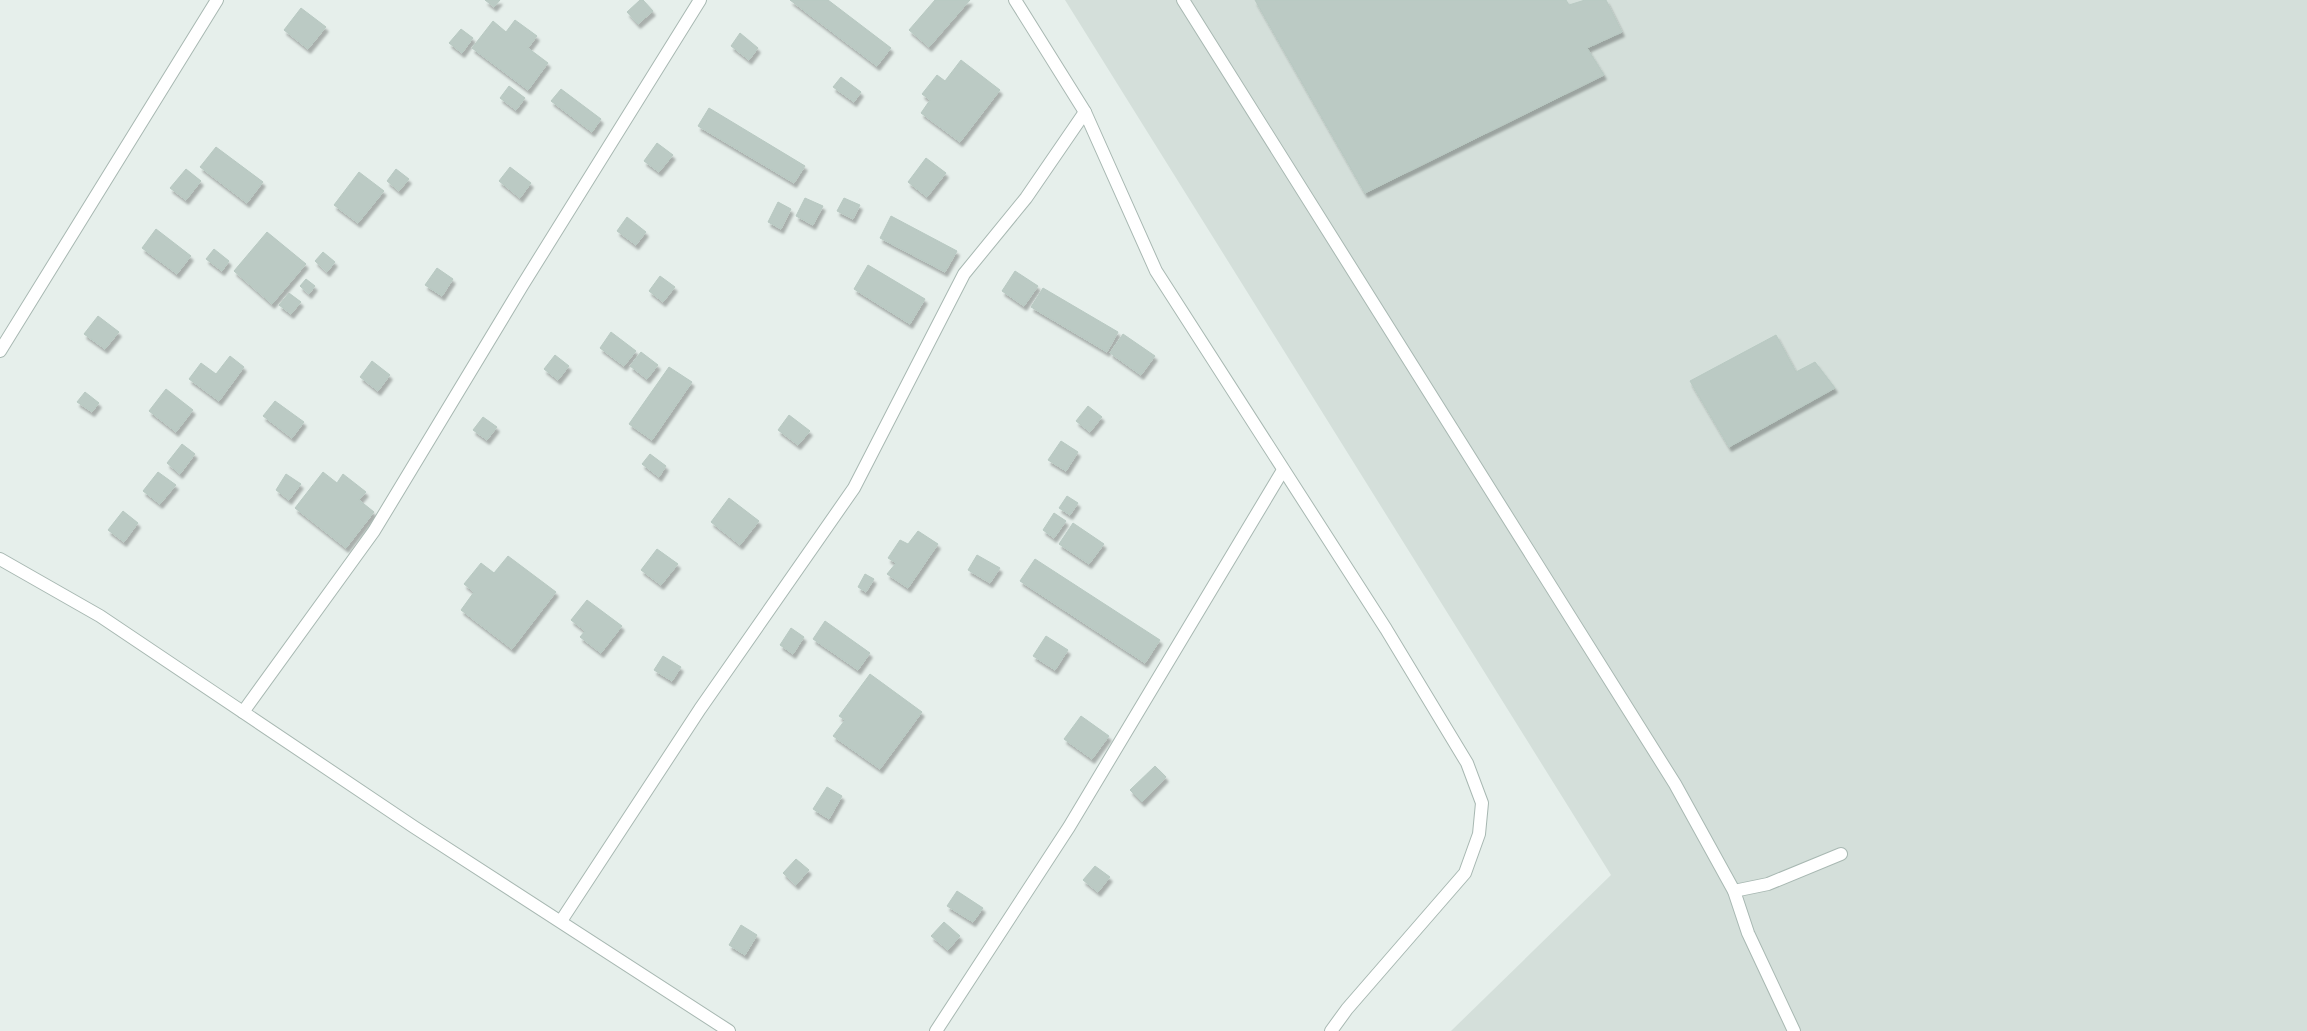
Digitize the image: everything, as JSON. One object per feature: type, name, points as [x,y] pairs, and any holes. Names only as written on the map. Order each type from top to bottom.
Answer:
[{"type":"street","points":[[0,351],[217,0]]},
{"type":"street","points":[[243,712],[374,531],[522,286],[700,0]]},
{"type":"street","points":[[1015,0],[1085,112],[1156,271],[1386,629],[1468,763],[1482,803],[1479,834],[1465,873],[1347,1009],[1331,1031]]},
{"type":"street","points":[[1182,0],[1676,784],[1734,891],[1748,933],[1794,1031]]},
{"type":"street","points":[[561,921],[700,709],[854,488],[964,274],[1026,198],[1085,112]]},
{"type":"street","points":[[936,1031],[1069,827],[1283,470]]},
{"type":"street","points":[[0,559],[100,616],[414,827],[729,1031]]},
{"type":"street","points":[[1734,891],[1768,884],[1841,854]]},
{"type":"shaded area","points":[[1065,0],[2307,0],[2307,1031],[1451,1031],[1611,875]]},
{"type":"building","points":[[485,0],[500,0],[494,7]]},
{"type":"building","points":[[640,0],[643,0],[653,11],[638,24],[627,12]]},
{"type":"building","points":[[790,0],[828,0],[891,48],[877,66]]},
{"type":"building","points":[[935,0],[970,0],[929,47],[909,30]]},
{"type":"building","points":[[1255,0],[1566,0],[1569,5],[1585,0],[1606,0],[1622,32],[1587,48],[1604,75],[1365,193]]},
{"type":"building","points":[[301,8],[326,27],[308,49],[284,30]]},
{"type":"building","points":[[515,20],[537,36],[528,48],[548,63],[528,90],[472,48],[493,21],[506,32]]},
{"type":"building","points":[[461,29],[473,38],[462,53],[449,43]]},
{"type":"building","points":[[740,33],[758,48],[749,60],[731,46]]},
{"type":"building","points":[[961,60],[1000,90],[960,142],[921,113],[930,100],[922,94],[937,75],[945,81]]},
{"type":"building","points":[[841,77],[861,92],[854,102],[833,87]]},
{"type":"building","points":[[509,86],[525,98],[516,110],[500,98]]},
{"type":"building","points":[[561,89],[601,119],[592,132],[551,101]]},
{"type":"building","points":[[709,108],[805,166],[794,183],[698,126]]},
{"type":"building","points":[[657,143],[673,155],[659,172],[644,161]]},
{"type":"building","points":[[216,147],[263,182],[247,203],[200,167]]},
{"type":"building","points":[[926,158],[946,173],[927,197],[908,182]]},
{"type":"building","points":[[510,167],[531,183],[520,198],[499,181]]},
{"type":"building","points":[[186,169],[201,181],[186,200],[170,188]]},
{"type":"building","points":[[396,169],[409,179],[399,191],[387,181]]},
{"type":"building","points":[[359,172],[384,191],[358,223],[334,205]]},
{"type":"building","points":[[805,198],[823,206],[813,225],[796,216]]},
{"type":"building","points":[[844,198],[860,205],[853,219],[837,211]]},
{"type":"building","points":[[778,202],[791,209],[781,229],[768,222]]},
{"type":"building","points":[[891,216],[957,251],[945,272],[880,238]]},
{"type":"building","points":[[627,217],[646,232],[636,245],[617,231]]},
{"type":"building","points":[[156,229],[191,256],[177,274],[142,248]]},
{"type":"building","points":[[267,232],[306,264],[272,304],[234,271]]},
{"type":"building","points":[[214,249],[229,261],[222,271],[206,259]]},
{"type":"building","points":[[323,252],[335,262],[327,272],[315,261]]},
{"type":"building","points":[[868,265],[925,299],[910,324],[854,289]]},
{"type":"building","points":[[437,268],[453,279],[442,296],[425,285]]},
{"type":"building","points":[[1015,271],[1038,286],[1024,306],[1002,291]]},
{"type":"building","points":[[660,276],[675,287],[663,302],[649,291]]},
{"type":"building","points":[[306,279],[315,286],[309,294],[300,286]]},
{"type":"building","points":[[1043,288],[1118,332],[1107,352],[1031,307]]},
{"type":"building","points":[[289,293],[301,302],[291,314],[279,305]]},
{"type":"building","points":[[98,316],[119,332],[105,349],[84,334]]},
{"type":"building","points":[[611,332],[636,351],[624,366],[600,348]]},
{"type":"building","points":[[1123,334],[1155,356],[1141,375],[1110,353]]},
{"type":"building","points":[[1776,335],[1796,372],[1815,362],[1835,388],[1729,447],[1690,381]]},
{"type":"building","points":[[641,352],[658,365],[647,379],[630,366]]},
{"type":"building","points":[[555,355],[569,366],[558,380],[544,369]]},
{"type":"building","points":[[230,356],[244,367],[219,401],[189,379],[201,363],[216,374]]},
{"type":"building","points":[[372,361],[390,375],[378,391],[360,377]]},
{"type":"building","points":[[669,367],[692,382],[652,440],[629,424]]},
{"type":"building","points":[[166,389],[193,410],[176,432],[149,411]]},
{"type":"building","points":[[85,392],[99,403],[92,412],[77,402]]},
{"type":"building","points":[[275,401],[304,422],[292,438],[263,416]]},
{"type":"building","points":[[1088,406],[1102,417],[1090,432],[1076,421]]},
{"type":"building","points":[[789,415],[810,431],[798,445],[778,430]]},
{"type":"building","points":[[483,417],[497,427],[487,440],[473,430]]},
{"type":"building","points":[[1061,441],[1078,452],[1066,471],[1048,460]]},
{"type":"building","points":[[182,444],[195,454],[180,474],[167,463]]},
{"type":"building","points":[[650,454],[666,466],[659,477],[642,464]]},
{"type":"building","points":[[158,472],[176,485],[160,504],[143,491]]},
{"type":"building","points":[[323,472],[337,483],[343,474],[366,492],[359,500],[374,512],[346,548],[295,508]]},
{"type":"building","points":[[286,474],[301,484],[289,500],[276,490]]},
{"type":"building","points":[[1067,496],[1078,503],[1070,515],[1059,508]]},
{"type":"building","points":[[729,498],[759,521],[740,545],[711,522]]},
{"type":"building","points":[[123,511],[138,523],[124,542],[108,530]]},
{"type":"building","points":[[1054,513],[1066,521],[1054,538],[1043,530]]},
{"type":"building","points":[[1073,523],[1104,544],[1089,564],[1059,544]]},
{"type":"building","points":[[918,531],[938,544],[908,588],[887,574],[896,563],[888,558],[900,540],[908,544]]},
{"type":"building","points":[[657,549],[678,564],[661,585],[641,570]]},
{"type":"building","points":[[977,555],[1000,568],[990,583],[968,570]]},
{"type":"building","points":[[508,556],[556,592],[512,649],[461,610],[474,592],[464,584],[481,563],[494,573]]},
{"type":"building","points":[[1035,559],[1160,640],[1145,663],[1020,581]]},
{"type":"building","points":[[865,574],[874,579],[866,592],[858,587]]},
{"type":"building","points":[[587,600],[622,626],[601,653],[580,637],[585,631],[571,620]]},
{"type":"building","points":[[825,621],[870,653],[858,670],[813,639]]},
{"type":"building","points":[[791,628],[804,637],[793,654],[780,645]]},
{"type":"building","points":[[1046,636],[1068,650],[1055,670],[1033,656]]},
{"type":"building","points":[[663,656],[681,667],[672,681],[654,670]]},
{"type":"building","points":[[870,674],[922,712],[880,769],[833,736],[845,720],[839,716]]},
{"type":"building","points":[[1081,716],[1109,736],[1092,759],[1064,739]]},
{"type":"building","points":[[1155,766],[1166,777],[1142,802],[1130,790]]},
{"type":"building","points":[[827,787],[842,796],[829,819],[813,809]]},
{"type":"building","points":[[796,859],[809,870],[796,885],[783,873]]},
{"type":"building","points":[[1095,866],[1110,877],[1098,892],[1083,880]]},
{"type":"building","points":[[957,891],[983,908],[973,922],[947,906]]},
{"type":"building","points":[[944,922],[960,936],[948,950],[931,936]]},
{"type":"building","points":[[741,925],[757,935],[745,955],[729,945]]}]
